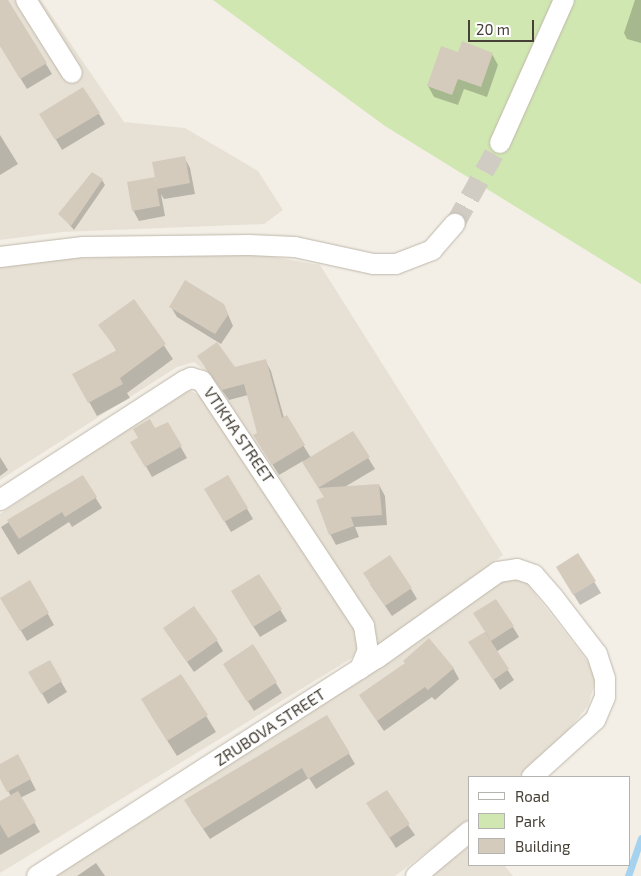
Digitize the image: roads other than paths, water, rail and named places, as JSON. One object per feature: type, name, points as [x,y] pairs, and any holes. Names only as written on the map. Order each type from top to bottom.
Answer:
[{"type":"street","points":[[26,0],[72,73]]},
{"type":"street","points":[[500,143],[564,0]]},
{"type":"street","points":[[0,257],[83,247],[250,245],[295,247],[373,264],[396,264],[432,250],[455,224]]},
{"type":"street","name":"VTIKHA STREET","points":[[0,500],[184,381],[202,381],[364,626],[368,650],[360,669]]},
{"type":"street","name":"ZRUBOVA STREET","points":[[37,876],[360,669],[498,572],[517,569],[534,575],[597,654],[605,678],[605,698],[595,720],[533,776]]},
{"type":"street","points":[[416,876],[468,833]]},
{"type":"waterway","points":[[628,876],[641,838]]},
{"type":"tunnel","points":[[455,224],[500,143]]}]
